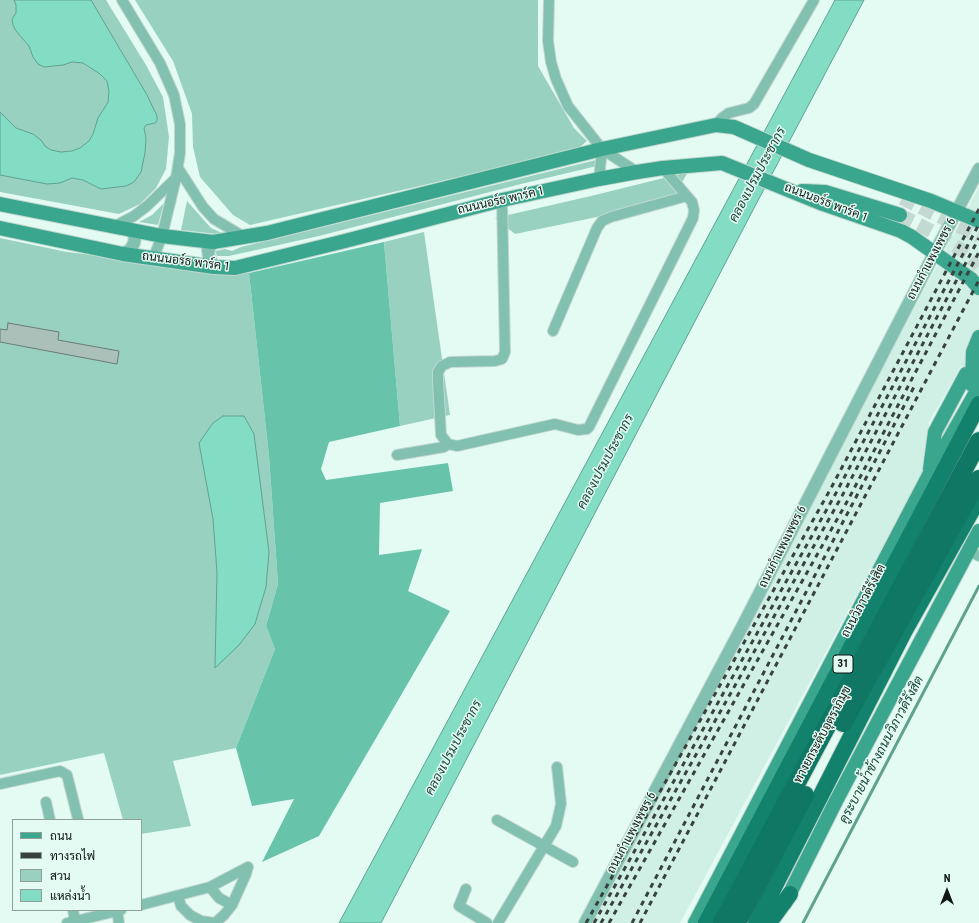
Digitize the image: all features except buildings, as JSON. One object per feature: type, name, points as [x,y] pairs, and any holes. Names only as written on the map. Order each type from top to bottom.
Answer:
[{"type":"highway","name":"ถนนวิภาวดีรังสิต","points":[[706,923],[975,403]]},
{"type":"highway","name":"ทางยกระดับอุตราภิมุข","points":[[722,923],[979,441]]},
{"type":"highway","name":"ทางยกระดับอุตราภิมุข","points":[[738,923],[843,724],[979,479]]},
{"type":"highway","points":[[756,923],[904,632],[979,498]]},
{"type":"highway","points":[[702,923],[722,871]]},
{"type":"highway","points":[[769,923],[790,894]]},
{"type":"main road","name":"ถนนนอร์ธ พาร์ค 1","points":[[0,204],[132,231],[213,242],[267,233],[602,149],[716,125],[734,127],[809,160],[912,194],[979,221]]},
{"type":"main road","points":[[809,160],[902,198]]},
{"type":"main road","name":"ถนนนอร์ธ พาร์ค 1","points":[[0,228],[123,254],[214,267],[235,268],[345,242],[502,200],[599,179],[663,168],[722,163],[823,204],[912,237],[971,279],[979,288]]},
{"type":"main road","points":[[794,191],[825,192],[900,215]]},
{"type":"main road","points":[[975,403],[973,352],[979,337]]},
{"type":"main road","points":[[929,475],[934,432],[966,374]]},
{"type":"main road","name":"ถนนวิภาวดีรังสิต","points":[[695,923],[929,475],[975,403],[979,387]]},
{"type":"main road","points":[[775,923],[836,801],[974,553],[979,531]]},
{"type":"street","points":[[122,0],[160,63],[174,95],[180,124],[180,153],[177,173],[162,236],[153,259]]},
{"type":"street","points":[[549,0],[548,42],[551,62],[556,79],[568,106],[602,149],[637,172]]},
{"type":"street","points":[[716,125],[729,113],[749,108],[754,104],[814,0]]},
{"type":"street","points":[[599,179],[602,149]]},
{"type":"street","points":[[502,200],[505,352],[502,359],[495,361],[450,362],[442,366],[438,372],[441,435],[448,444],[457,446],[555,424],[578,430],[587,429],[593,420],[693,218],[694,210],[692,202],[663,168]]},
{"type":"street","name":"ถนนกำแพงเพชร 6","points":[[585,923],[742,627],[979,169]]},
{"type":"street","points":[[113,227],[134,216],[147,206],[177,173]]},
{"type":"street","points":[[177,173],[214,219],[244,237]]},
{"type":"street","points":[[553,331],[597,228],[602,221],[611,217],[687,196]]},
{"type":"street","points":[[123,254],[131,249],[134,244],[135,238],[132,231]]},
{"type":"street","points":[[213,242],[208,250],[209,257],[214,267]]},
{"type":"street","points":[[397,455],[444,447],[448,444]]},
{"type":"street","points":[[498,923],[556,826],[561,804],[557,767]]},
{"type":"street","points":[[0,784],[60,771],[67,776],[78,819]]},
{"type":"street","points":[[46,802],[50,819]]},
{"type":"street","points":[[497,820],[573,862]]},
{"type":"street","points":[[142,905],[210,887],[248,867],[232,905],[215,923],[201,921],[190,916],[180,906],[178,896]]},
{"type":"street","points":[[210,887],[219,898],[232,905]]},
{"type":"street","points":[[466,889],[459,906],[487,923]]},
{"type":"street","points":[[73,911],[71,922],[115,911]]},
{"type":"street","points":[[119,911],[119,923]]},
{"type":"shaded area","points":[[979,187],[979,369],[977,374],[961,366],[929,422],[924,470],[680,923],[578,923],[804,515]]},
{"type":"shaded area","points":[[384,242],[400,426],[329,442],[321,469],[326,480],[448,463],[453,491],[380,503],[379,555],[422,549],[408,591],[450,611],[319,836],[262,862],[294,799],[252,806],[236,748],[275,649],[266,626],[278,584],[269,456],[249,273]]},
{"type":"green space","points":[[0,0],[106,0],[146,65],[163,97],[169,137],[166,169],[156,188],[140,204],[119,214],[0,192]]},
{"type":"green space","points":[[135,0],[538,0],[538,66],[574,128],[587,141],[576,150],[250,225],[233,215],[200,177],[193,147],[192,114],[173,61]]},
{"type":"green space","points":[[596,160],[597,166],[319,236],[229,256],[217,256],[215,251],[225,249],[232,251],[241,247]]},
{"type":"green space","points":[[688,172],[674,196],[597,217],[515,234],[495,218],[591,196]]},
{"type":"green space","points":[[187,201],[211,228],[222,233],[216,234],[181,230]]},
{"type":"green space","points":[[164,203],[158,225],[139,222],[152,215]]},
{"type":"green space","points":[[424,232],[450,415],[400,426],[384,242]]},
{"type":"green space","points":[[0,238],[67,252],[249,273],[269,456],[278,584],[266,626],[275,649],[236,748],[173,761],[191,826],[142,834],[142,819],[123,819],[104,753],[0,775]]},
{"type":"water","points":[[14,0],[91,0],[147,95],[157,116],[157,121],[155,123],[146,125],[144,128],[146,138],[145,153],[141,172],[134,182],[126,186],[101,189],[83,180],[72,178],[60,183],[47,184],[0,175],[0,112],[16,128],[33,134],[51,150],[61,152],[72,151],[80,148],[89,141],[98,118],[108,102],[109,91],[107,81],[100,74],[83,63],[72,62],[63,65],[44,67],[38,64],[33,57],[29,46],[16,31],[13,25],[12,19],[16,13],[16,5]]},
{"type":"water","name":"คลองเปรมประชากร","points":[[835,0],[864,0],[381,923],[339,923]]},
{"type":"water","points":[[223,416],[244,416],[254,434],[269,552],[266,587],[255,624],[239,645],[215,668],[217,572],[213,519],[199,443],[213,423]]},
{"type":"waterway","name":"คูระบายน้ำข้างถนนวิภาวดีรังสิต","points":[[803,923],[979,586]]},
{"type":"tunnel","points":[[902,198],[979,236]]},
{"type":"tunnel","points":[[900,215],[935,233],[968,254],[979,266]]},
{"type":"railway","points":[[586,923],[830,490],[979,209]]},
{"type":"railway","points":[[594,923],[836,493],[979,224]]},
{"type":"railway","points":[[601,923],[842,496],[979,238]]},
{"type":"railway","points":[[609,923],[848,500],[979,252]]},
{"type":"railway","points":[[640,923],[979,280]]},
{"type":"railway","points":[[632,923],[915,385]]}]
